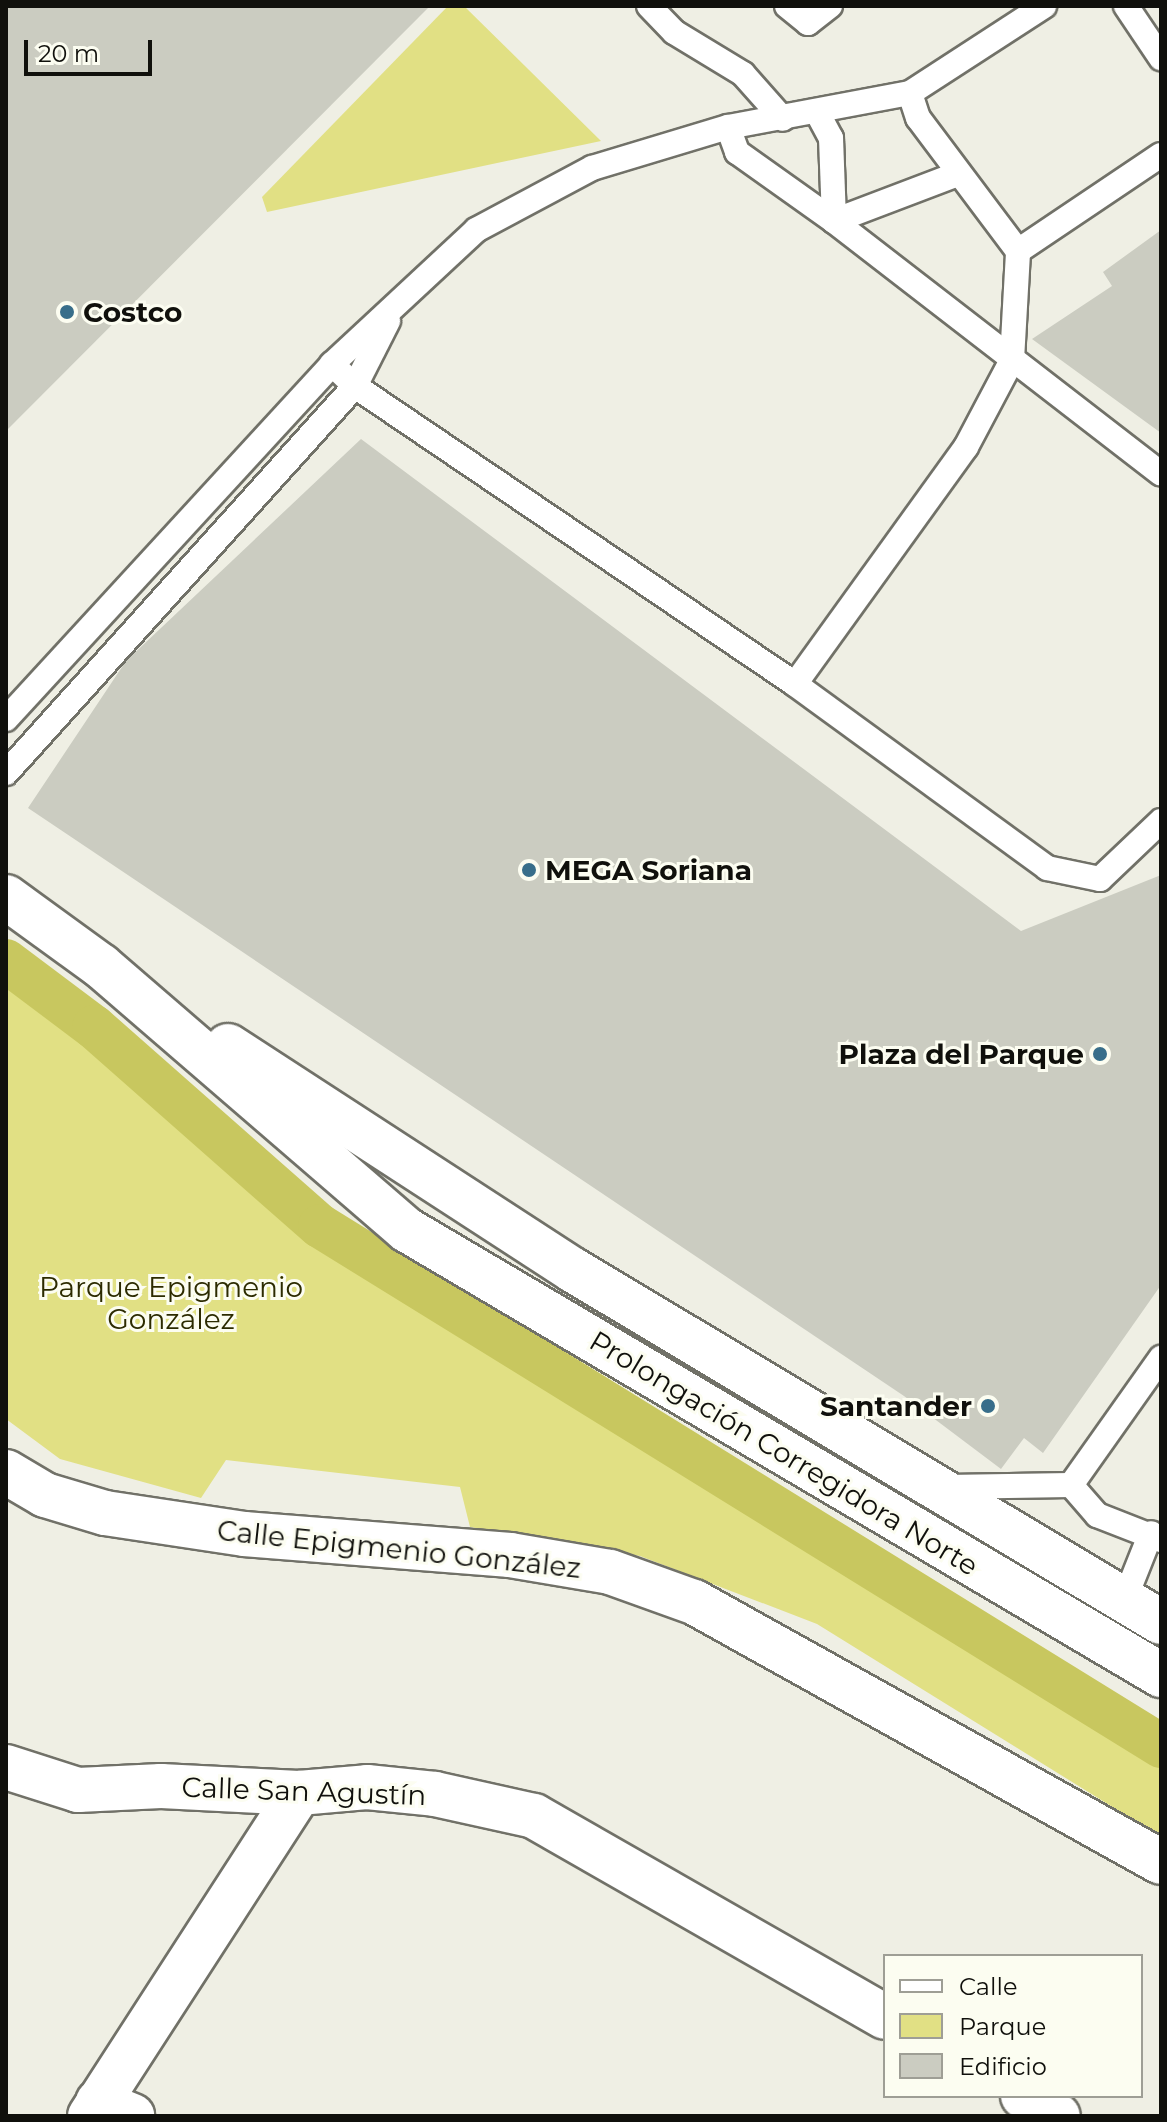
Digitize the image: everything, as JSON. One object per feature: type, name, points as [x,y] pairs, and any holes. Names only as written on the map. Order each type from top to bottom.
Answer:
[{"type":"main road","points":[[6,897],[101,966],[573,1270],[932,1488],[1161,1622]]},
{"type":"main road","name":"Prolongación Corregidora Norte","points":[[101,966],[407,1230],[1161,1675]]},
{"type":"main road","name":"Calle Epigmenio González","points":[[6,1472],[45,1495],[105,1513],[244,1534],[510,1555],[610,1572],[694,1602],[1155,1861]]},
{"type":"main road","name":"Calle San Agustín","points":[[6,1767],[78,1790],[161,1786],[299,1793],[367,1787],[435,1794],[534,1816],[883,2016]]},
{"type":"main road","points":[[106,2111],[299,1793]]},
{"type":"main road","points":[[1026,2098],[1058,2116]]},
{"type":"lane","points":[[649,6],[674,32],[743,74],[783,119]]},
{"type":"lane","points":[[787,6],[808,23],[830,6]]},
{"type":"lane","points":[[6,719],[332,364],[476,230],[592,168],[728,127],[910,93],[1044,6]]},
{"type":"lane","points":[[1126,6],[1155,48]]},
{"type":"lane","points":[[795,684],[966,447],[1012,360],[1018,251],[918,118],[910,93]]},
{"type":"lane","points":[[817,112],[831,138],[834,221]]},
{"type":"lane","points":[[728,127],[737,152],[834,221],[1161,474]]},
{"type":"lane","points":[[1018,251],[1161,155]]},
{"type":"lane","points":[[834,221],[958,174]]},
{"type":"lane","points":[[6,773],[355,386],[394,309]]},
{"type":"lane","points":[[332,364],[355,386],[795,684],[1047,868],[1100,879],[1160,821]]},
{"type":"lane","points":[[1071,1485],[1161,1358]]},
{"type":"lane","points":[[932,1488],[1071,1485]]},
{"type":"lane","points":[[1071,1485],[1097,1515],[1119,1527],[1156,1536],[1124,1601]]},
{"type":"green space","points":[[448,6],[464,6],[601,141],[267,212],[262,197]]},
{"type":"green space","name":"Parque Epigmenio González","points":[[6,945],[264,1148],[315,1224],[876,1577],[1161,1738],[1161,1837],[817,1624],[640,1556],[470,1527],[460,1487],[226,1460],[201,1498],[60,1459],[6,1419]]},
{"type":"building","name":"Costco","points":[[6,6],[430,6],[6,431]]},
{"type":"building","points":[[1161,230],[1161,433],[1032,339],[1112,286],[1103,272]]},
{"type":"building","name":"MEGA Soriana","points":[[361,439],[1021,931],[1161,875],[1161,1285],[1043,1453],[1024,1438],[1001,1469],[904,1396],[28,808],[126,661]]},
{"type":"waterway","points":[[6,961],[94,1027],[320,1226],[1161,1746]]},
{"type":"place","name":"Costco","points":[[67,312]]},
{"type":"place","name":"MEGA Soriana","points":[[529,870]]},
{"type":"place","name":"Plaza del Parque","points":[[1100,1054]]},
{"type":"place","name":"Santander","points":[[988,1406]]}]
